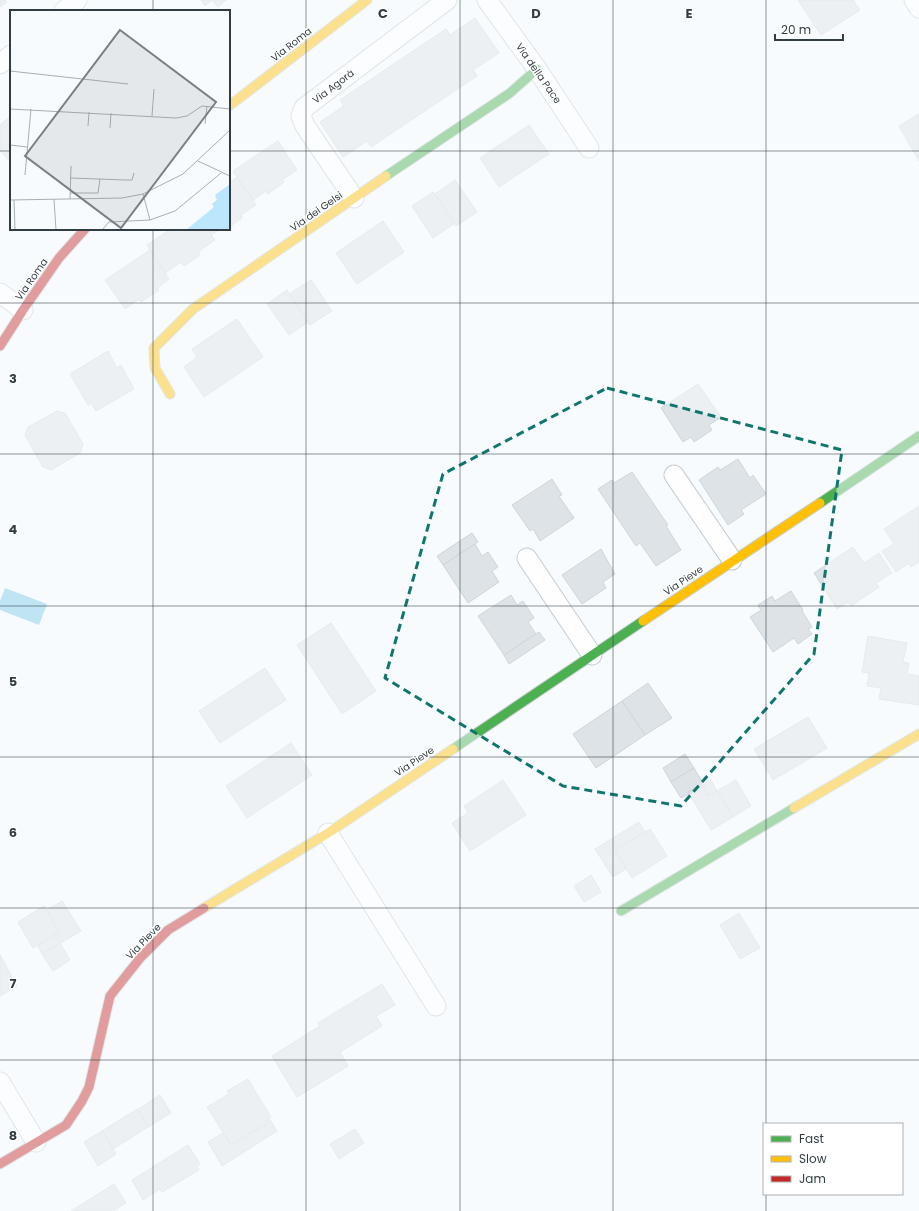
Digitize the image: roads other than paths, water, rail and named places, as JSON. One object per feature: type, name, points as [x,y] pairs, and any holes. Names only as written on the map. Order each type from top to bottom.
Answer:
[{"type":"street","points":[[65,10],[77,0]]},
{"type":"street","name":"Via Roma","points":[[230,105],[367,0]]},
{"type":"street","name":"Via Agorà","points":[[354,198],[305,126],[301,116],[304,108],[447,0]]},
{"type":"street","name":"Via della Pace","points":[[487,0],[537,69],[589,148]]},
{"type":"street","points":[[914,0],[919,8]]},
{"type":"street","points":[[0,64],[10,56]]},
{"type":"street","name":"Via dei Gelsi","points":[[170,394],[156,368],[154,348],[193,309],[510,93],[537,69]]},
{"type":"street","name":"Via Roma","points":[[0,346],[59,258],[84,230]]},
{"type":"street","points":[[0,293],[23,310]]},
{"type":"street","name":"Via Pieve","points":[[0,1164],[66,1124],[82,1101],[89,1087],[110,996],[141,957],[168,930],[328,833],[732,560],[919,436]]},
{"type":"street","points":[[674,475],[732,560]]},
{"type":"street","points":[[527,558],[592,655]]},
{"type":"street","points":[[621,912],[919,734]]},
{"type":"street","points":[[328,833],[436,1006]]},
{"type":"street","points":[[0,1082],[36,1142]]},
{"type":"water","points":[[5,588],[47,604],[39,625],[0,610],[0,601]]}]
